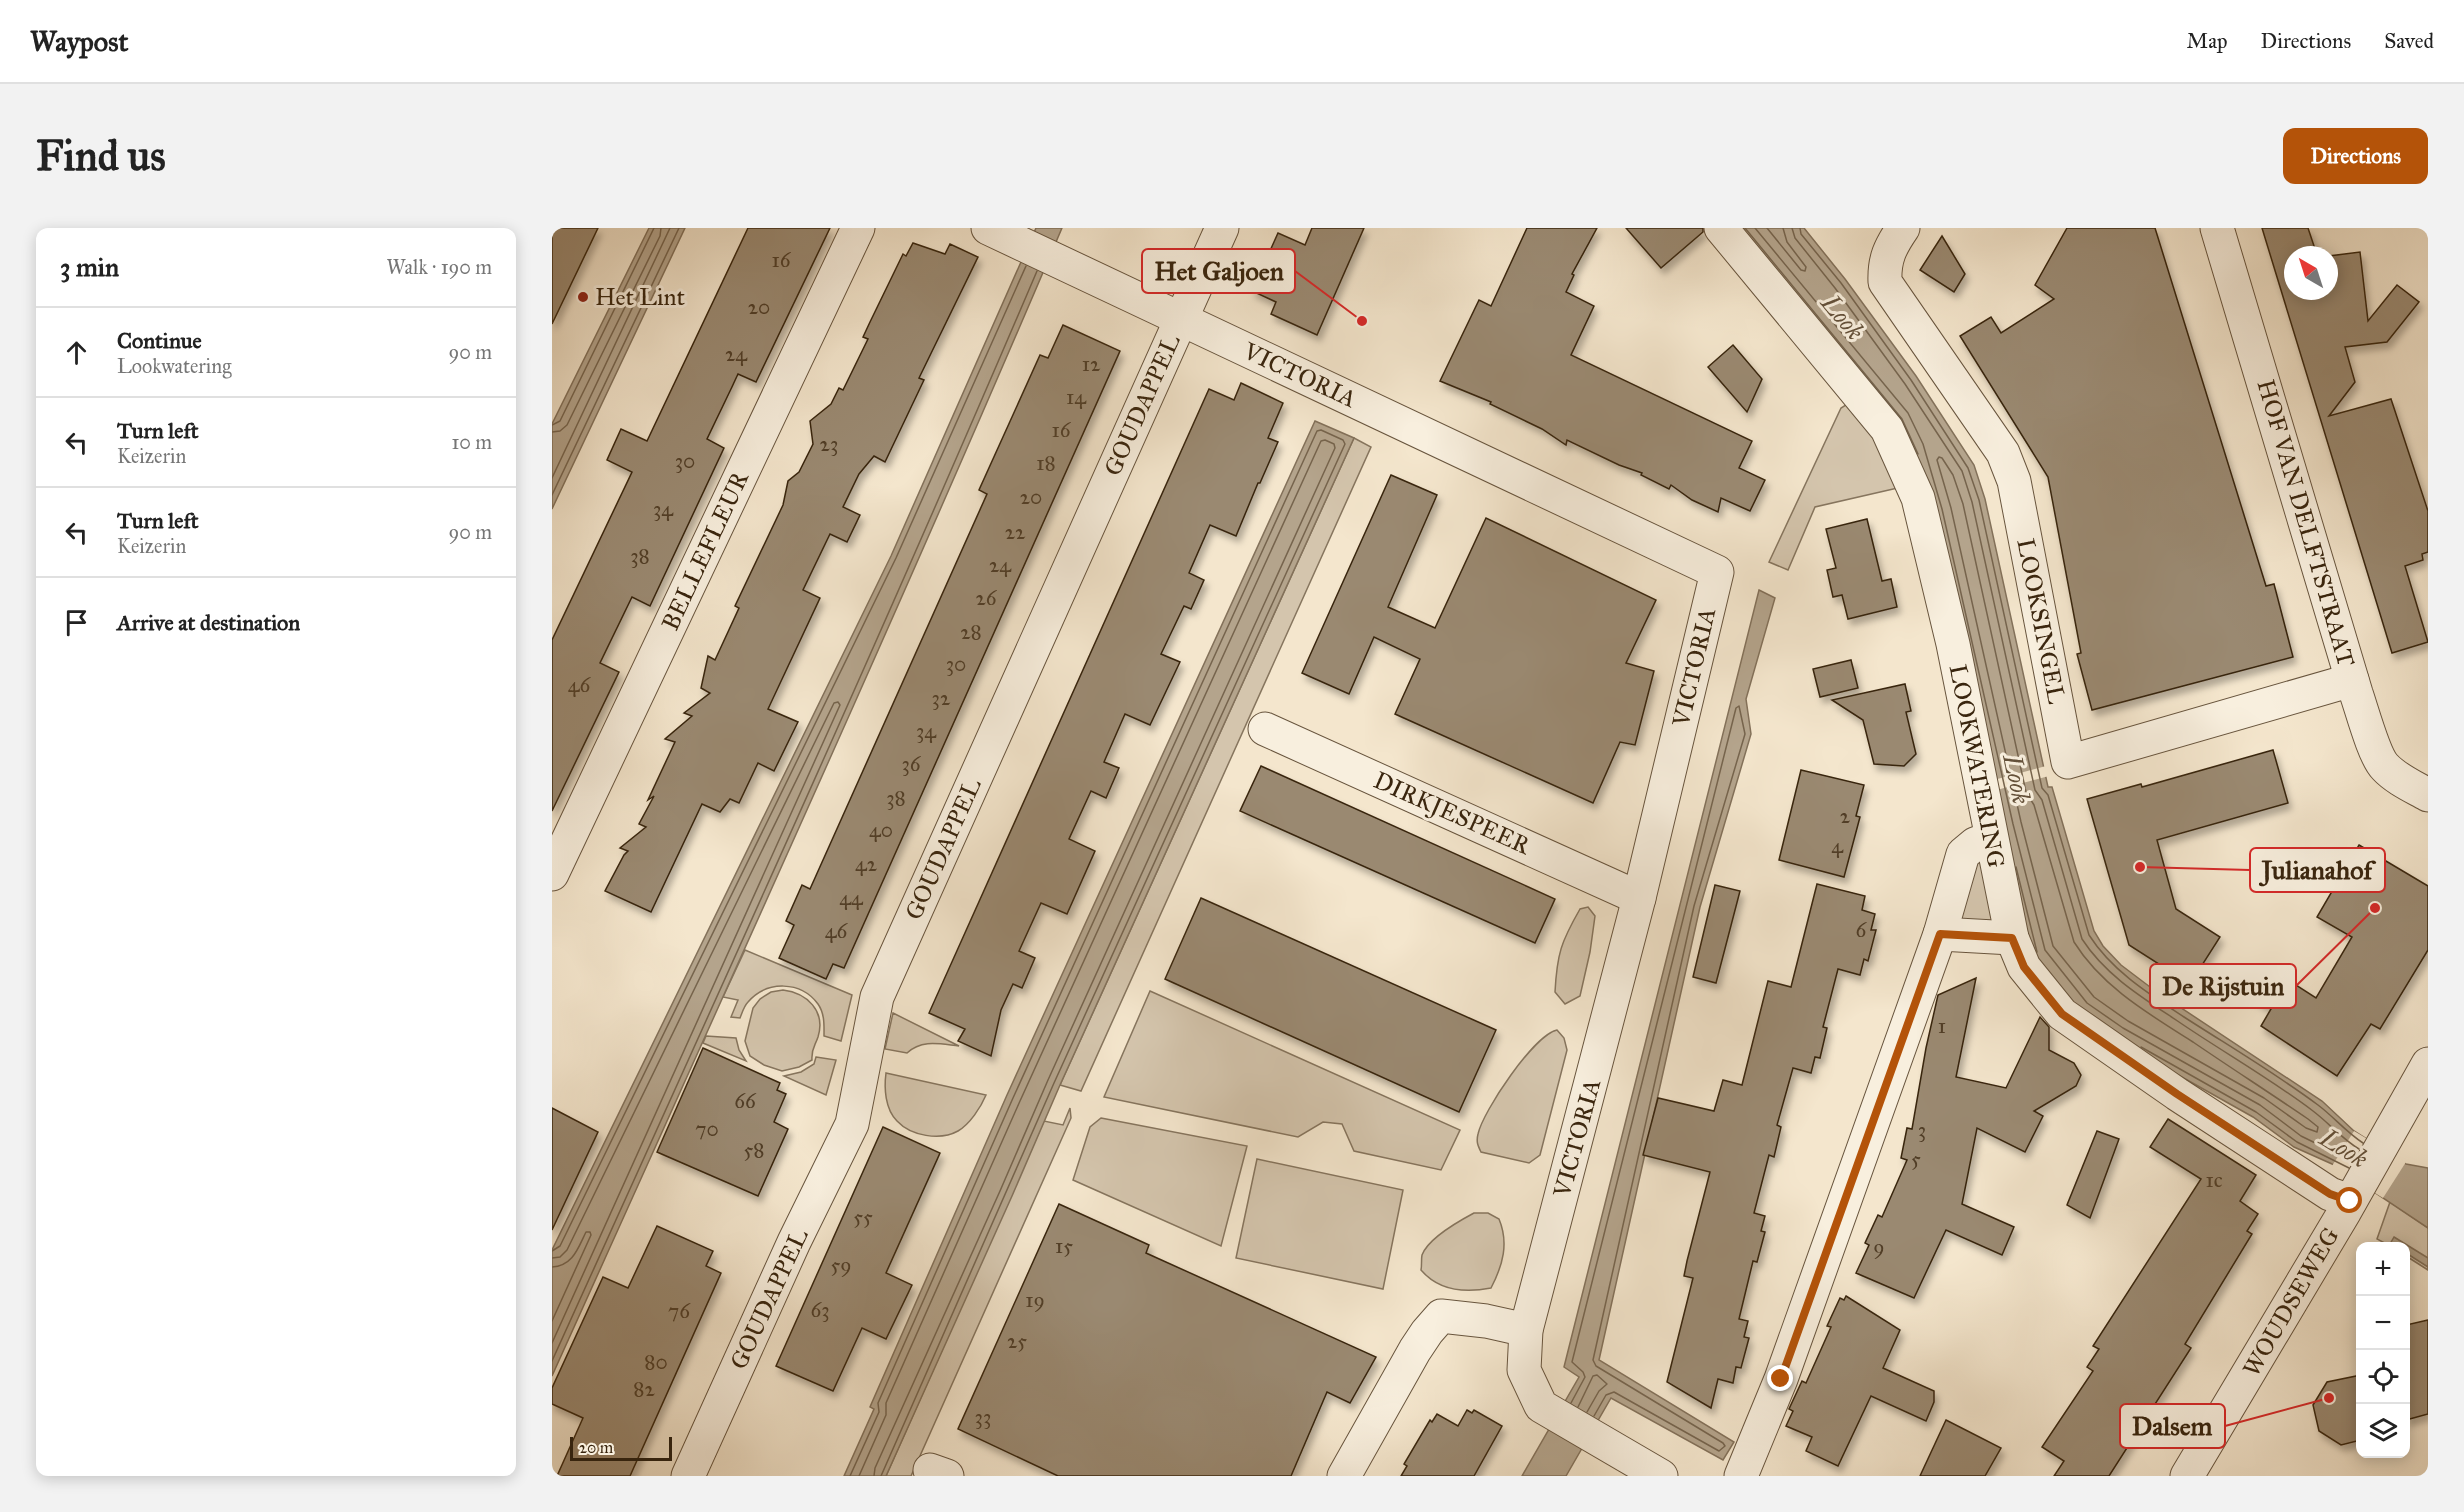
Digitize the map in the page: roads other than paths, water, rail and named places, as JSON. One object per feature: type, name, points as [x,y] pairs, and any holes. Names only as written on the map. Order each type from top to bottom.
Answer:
[{"type":"street","name":"BELLEFLEUR","points":[[552,874],[858,228]]},
{"type":"street","name":"GOUDAPPEL","points":[[688,1476],[794,1242],[852,1124],[876,997],[1222,228]]},
{"type":"street","name":"LOOKWATERING","points":[[1721,228],[1887,429],[1918,498],[1953,644],[2012,938],[2024,967],[2062,1014],[2177,1094],[2330,1194],[2355,1192]]},
{"type":"street","name":"LOOKSINGEL","points":[[1903,228],[1889,249],[1885,265],[1885,282],[2003,453],[2014,481],[2068,762],[2352,680]]},
{"type":"street","name":"HOF VAN DELFTSTRAAT","points":[[2217,228],[2352,680],[2383,765],[2394,775],[2428,795]]},
{"type":"street","name":"VICTORIA","points":[[996,232],[1716,572],[1639,898],[1526,1330],[1524,1370],[1541,1406],[1661,1476]]},
{"type":"street","name":"DIRKJESPEER","points":[[1264,729],[1639,898]]},
{"type":"street","points":[[1741,1476],[1781,1379],[1940,934],[1963,854],[1976,844],[1991,838]]},
{"type":"street","points":[[1940,934],[2012,938]]},
{"type":"street","name":"WOUDSEWEG","points":[[2187,1476],[2428,1064]]},
{"type":"street","points":[[1344,1476],[1415,1350],[1441,1317],[1486,1321],[1526,1330]]},
{"type":"water","points":[[649,228],[685,228],[552,509],[552,424]]},
{"type":"water","points":[[1036,228],[1062,228],[874,660],[552,1376],[552,1250],[891,556]]},
{"type":"water","name":"Look","points":[[1738,228],[1804,228],[1845,279],[1916,376],[1974,465],[1985,499],[2048,787],[2052,787],[2094,931],[2103,946],[2121,965],[2154,990],[2322,1101],[2354,1131],[2406,1164],[2428,1168],[2428,1228],[2332,1164],[2294,1147],[2253,1117],[2116,1040],[2078,1013],[2032,955],[1929,512]]},
{"type":"water","points":[[1315,421],[1354,438],[1060,1085],[886,1476],[844,1476],[874,1409],[870,1407],[1007,1095]]},
{"type":"water","points":[[1759,590],[1775,598],[1746,699],[1751,734],[1700,907],[1599,1360],[1734,1442],[1723,1460],[1611,1398],[1566,1476],[1522,1476],[1579,1377],[1564,1367]]},
{"type":"water","points":[[2394,1237],[2402,1242],[2391,1242]]},
{"type":"water","points":[[2410,1247],[2428,1258],[2428,1267],[2410,1256]]},
{"type":"place","name":"Het Lint","points":[[583,297]]},
{"type":"place","name":"Het Galjoen","points":[[1362,321]]},
{"type":"place","name":"Julianahof","points":[[2140,867]]},
{"type":"place","name":"De Rijstuin","points":[[2375,908]]},
{"type":"place","name":"Dalsem","points":[[2329,1398]]}]
